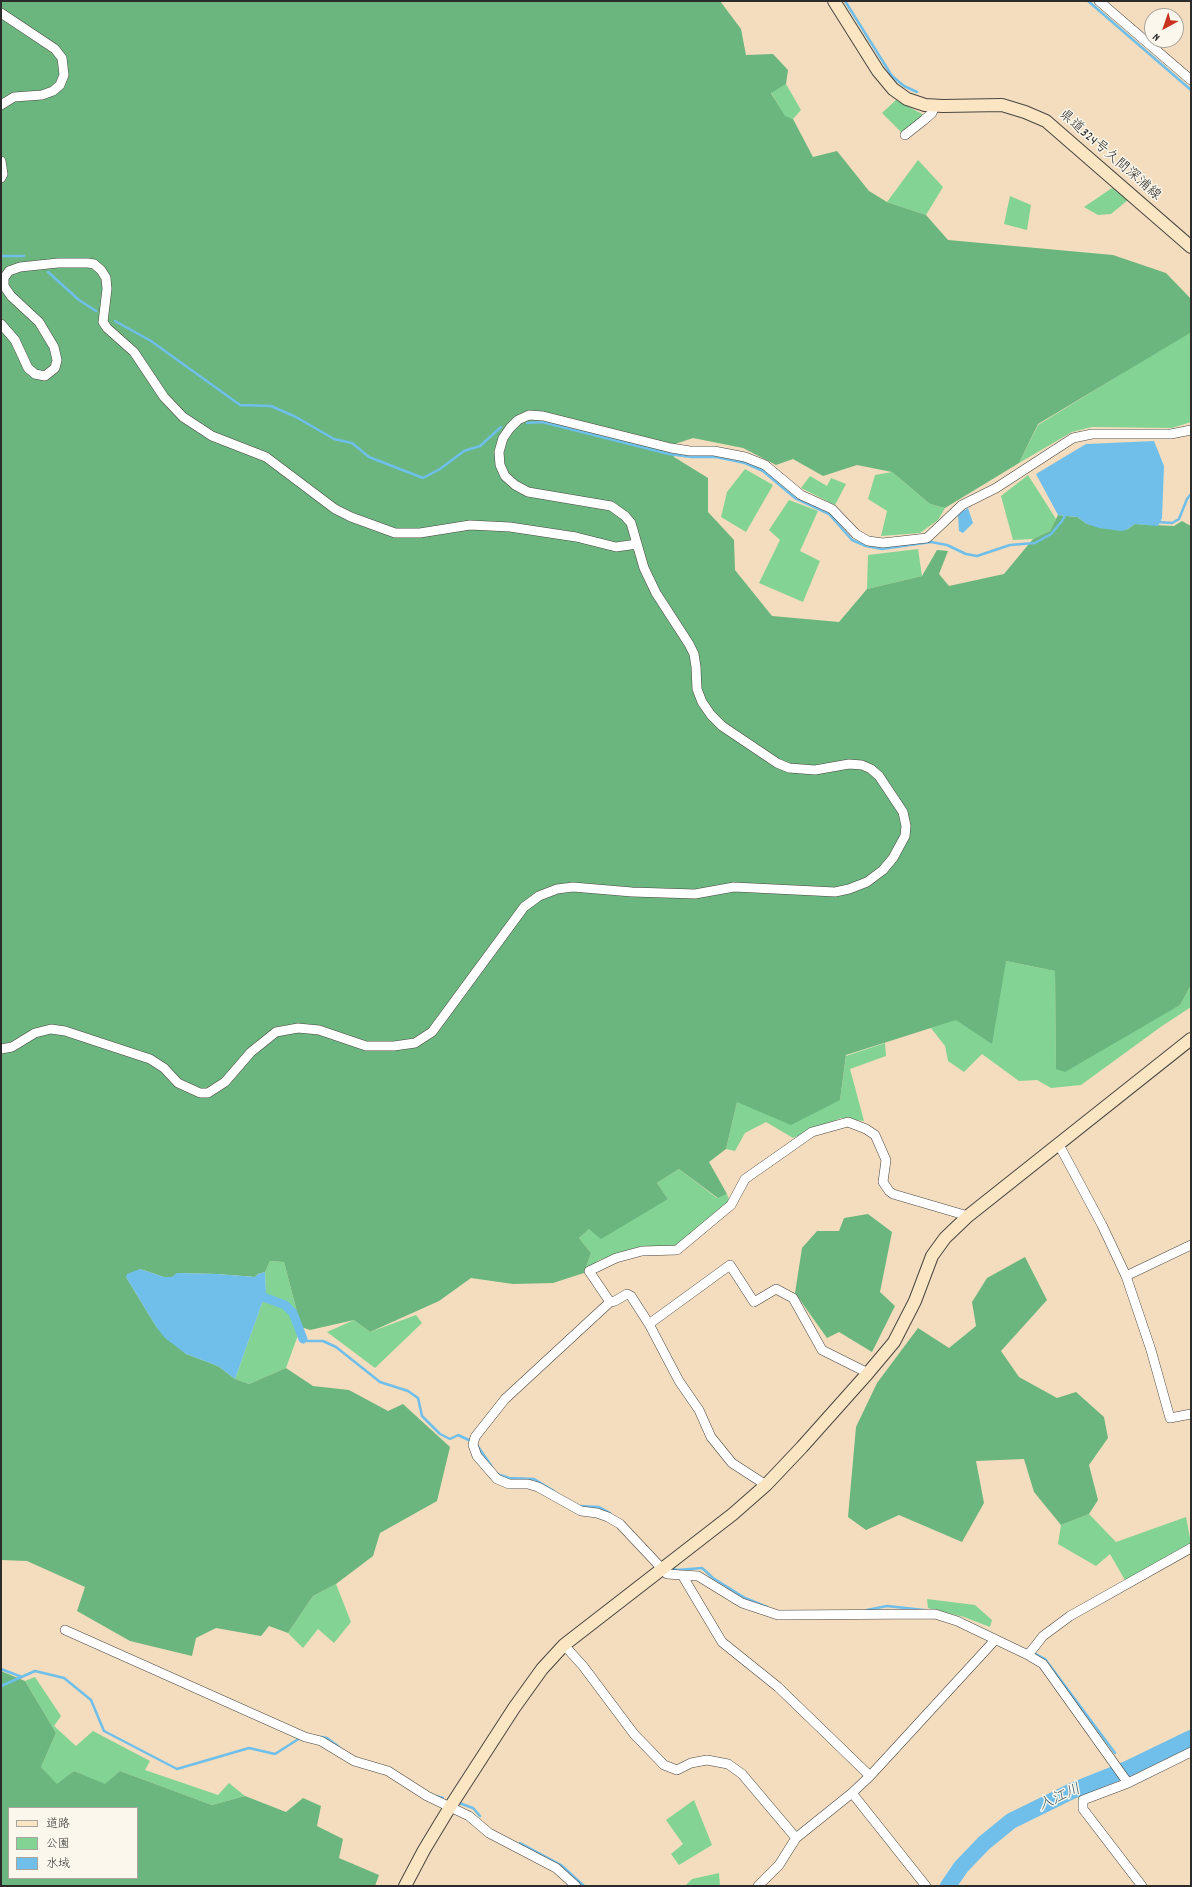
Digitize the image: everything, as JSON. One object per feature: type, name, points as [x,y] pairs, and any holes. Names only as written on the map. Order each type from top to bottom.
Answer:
[{"type":"street","name":"県道324号久間深浦線","points":[[834,1],[878,71],[893,89],[907,100],[924,105],[1002,105],[1025,112],[1046,121],[1191,247]]},
{"type":"street","points":[[1099,1],[1191,80]]},
{"type":"street","points":[[1,13],[55,49],[62,58],[64,75],[60,84],[53,91],[42,95],[14,97],[1,105]]},
{"type":"street","points":[[905,134],[932,113],[935,105]]},
{"type":"street","points":[[1,160],[3,174],[1,178]]},
{"type":"street","points":[[1,324],[15,340],[28,368],[35,374],[45,376],[55,368],[57,360],[54,347],[39,322],[11,296],[4,286],[4,278],[9,272],[20,266],[58,263],[94,264],[101,270],[106,278],[107,289],[103,322],[106,328],[134,352],[164,397],[183,417],[212,436],[266,457],[335,509],[350,517],[396,533],[420,533],[470,525],[510,527],[576,537],[616,547],[637,544]]},
{"type":"street","points":[[1,1049],[12,1047],[35,1033],[51,1029],[64,1031],[150,1059],[164,1068],[178,1083],[200,1093],[208,1093],[225,1082],[251,1052],[276,1032],[298,1028],[318,1030],[366,1046],[416,1043],[432,1032],[524,907],[539,896],[557,889],[573,887],[632,892],[695,894],[734,887],[835,892],[849,889],[867,882],[883,870],[893,858],[905,836],[906,826],[903,812],[884,781],[871,769],[862,765],[849,764],[815,770],[789,768],[776,763],[722,726],[711,715],[702,702],[697,689],[694,654],[656,593],[644,568],[631,523],[625,516],[611,506],[528,492],[515,485],[505,476],[500,465],[500,452],[503,438],[518,420],[529,415],[542,416],[671,448],[690,451],[714,451],[744,457],[765,465],[801,495],[832,510],[856,534],[868,541],[883,543],[927,538],[962,505],[996,488],[1073,438],[1092,434],[1171,434],[1191,430]]},
{"type":"street","points":[[406,1886],[424,1850],[450,1807],[514,1708],[542,1669],[564,1645],[733,1514],[766,1484],[802,1447],[894,1342],[916,1301],[932,1256],[945,1238],[968,1216],[1191,1038]]},
{"type":"street","points":[[610,1302],[588,1271],[616,1258],[642,1251],[677,1250],[731,1205],[745,1179],[812,1132],[848,1122],[866,1129],[875,1135],[886,1160],[884,1182],[889,1191],[893,1194],[968,1216]]},
{"type":"street","points":[[1058,1143],[1102,1225],[1126,1276],[1151,1350],[1170,1418],[1191,1414]]},
{"type":"street","points":[[1126,1276],[1191,1245]]},
{"type":"street","points":[[649,1324],[730,1265],[754,1302],[776,1289],[793,1298],[822,1350],[868,1373]]},
{"type":"street","points":[[766,1484],[732,1463],[711,1437],[699,1410],[679,1381],[649,1324],[631,1296],[627,1294],[615,1301],[610,1302],[505,1398],[474,1441],[477,1456],[497,1479],[509,1484],[528,1484],[538,1487],[581,1511],[596,1513],[608,1517],[620,1524],[661,1570],[667,1574],[698,1576],[742,1603],[778,1615],[935,1614],[957,1621],[1028,1655],[1043,1664],[1126,1781]]},
{"type":"street","points":[[1028,1655],[1043,1636],[1070,1616],[1191,1548]]},
{"type":"street","points":[[682,1574],[722,1642],[778,1688],[870,1776]]},
{"type":"street","points":[[65,1630],[306,1737],[321,1741],[354,1761],[388,1771],[427,1796],[469,1816],[489,1832],[556,1868],[576,1886]]},
{"type":"street","points":[[758,1886],[779,1866],[796,1838],[852,1793],[870,1776],[995,1640]]},
{"type":"street","points":[[564,1645],[583,1666],[634,1734],[664,1765],[677,1770],[691,1763],[707,1760],[728,1764],[742,1774],[796,1838]]},
{"type":"street","points":[[1142,1886],[1083,1809],[1082,1804],[1087,1798],[1191,1752]]},
{"type":"street","points":[[852,1793],[926,1886]]},
{"type":"green space","points":[[1,1],[720,1],[741,29],[746,55],[773,54],[788,70],[786,84],[771,93],[785,116],[793,119],[813,157],[837,151],[869,191],[887,202],[926,215],[948,240],[1113,255],[1166,273],[1191,299],[1190,333],[1038,424],[1019,463],[945,508],[930,504],[892,472],[857,465],[823,476],[793,459],[776,465],[743,448],[693,438],[672,445],[674,457],[708,478],[708,512],[734,540],[735,570],[772,616],[839,622],[867,589],[922,576],[937,550],[948,551],[939,574],[949,586],[1004,574],[1033,539],[1050,531],[1058,515],[1077,517],[1087,524],[1126,530],[1135,524],[1174,526],[1182,521],[1191,526],[1191,985],[1180,1005],[1065,1072],[1056,1069],[1055,971],[1006,961],[992,1044],[956,1020],[846,1055],[840,1100],[791,1125],[737,1102],[726,1149],[709,1162],[727,1194],[718,1198],[679,1169],[657,1183],[668,1199],[601,1239],[589,1229],[579,1238],[591,1253],[584,1273],[553,1283],[513,1284],[471,1278],[439,1301],[370,1332],[354,1320],[310,1330],[301,1327],[284,1262],[270,1261],[265,1272],[258,1274],[255,1277],[178,1273],[172,1277],[164,1277],[140,1269],[126,1277],[157,1328],[186,1354],[218,1366],[235,1379],[249,1384],[286,1368],[313,1386],[349,1390],[388,1411],[403,1404],[450,1447],[437,1501],[380,1533],[373,1556],[336,1584],[313,1596],[288,1633],[269,1626],[261,1636],[216,1628],[196,1638],[192,1656],[130,1641],[77,1611],[85,1587],[27,1561],[1,1560]]},
{"type":"green space","points":[[786,84],[801,110],[793,119],[785,117],[771,92]]},
{"type":"green space","points":[[896,100],[924,115],[901,132],[882,113]]},
{"type":"green space","points":[[918,160],[943,187],[926,215],[887,202]]},
{"type":"green space","points":[[1112,188],[1128,200],[1111,214],[1098,215],[1084,207]]},
{"type":"green space","points":[[1010,196],[1031,205],[1027,230],[1004,224]]},
{"type":"green space","points":[[1191,331],[1191,422],[1172,428],[1092,427],[1072,432],[1019,463],[1038,425]]},
{"type":"green space","points":[[745,469],[773,485],[746,532],[721,517],[727,492]]},
{"type":"green space","points":[[892,472],[930,504],[945,508],[938,520],[920,533],[881,536],[887,511],[868,499],[875,475]]},
{"type":"green space","points":[[1028,475],[1056,519],[1050,531],[1033,539],[1013,540],[1001,496]]},
{"type":"green space","points":[[810,476],[827,486],[831,478],[846,484],[835,505],[801,488]]},
{"type":"green space","points":[[789,500],[818,511],[800,551],[820,561],[803,602],[759,583],[780,540],[769,530]]},
{"type":"green space","points":[[918,549],[922,576],[867,589],[868,555]]},
{"type":"green space","points":[[1006,961],[1055,971],[1056,1068],[1180,1005],[1191,985],[1191,1007],[1162,1026],[1081,1085],[1051,1088],[1037,1080],[1019,1081],[982,1054],[964,1072],[948,1061],[945,1046],[931,1028],[956,1019]]},
{"type":"green space","points":[[885,1043],[886,1056],[850,1069],[864,1121],[841,1118],[793,1138],[766,1122],[745,1133],[735,1151],[726,1149],[737,1102],[840,1100],[846,1056]]},
{"type":"green space","points":[[679,1169],[717,1198],[727,1194],[730,1203],[676,1247],[638,1247],[599,1260],[584,1273],[591,1253],[579,1238],[589,1229],[668,1199],[657,1183]]},
{"type":"green space","points":[[868,1214],[892,1232],[880,1292],[895,1306],[872,1352],[839,1332],[827,1338],[795,1293],[802,1248],[817,1231],[839,1231],[844,1218]]},
{"type":"green space","points":[[1025,1257],[1047,1300],[1001,1351],[1019,1377],[1057,1398],[1076,1392],[1104,1417],[1108,1438],[1089,1465],[1098,1500],[1089,1514],[1061,1525],[1034,1492],[1024,1459],[976,1461],[984,1503],[962,1542],[899,1515],[866,1530],[848,1517],[856,1427],[877,1383],[918,1328],[949,1348],[976,1326],[972,1302],[987,1278]]},
{"type":"green space","points":[[270,1261],[284,1262],[301,1327],[286,1368],[249,1384],[235,1379],[266,1292],[265,1272]]},
{"type":"green space","points":[[416,1315],[422,1323],[375,1368],[327,1332],[354,1320],[370,1332]]},
{"type":"green space","points":[[1089,1514],[1116,1542],[1186,1517],[1191,1543],[1126,1582],[1110,1554],[1096,1566],[1058,1544],[1061,1525]]},
{"type":"green space","points":[[336,1584],[351,1622],[334,1643],[318,1629],[303,1648],[288,1633],[313,1596]]},
{"type":"green space","points":[[927,1599],[975,1605],[992,1620],[990,1627],[964,1617],[928,1608]]},
{"type":"green space","points":[[1,1671],[25,1681],[56,1733],[41,1767],[57,1784],[74,1771],[105,1784],[120,1771],[212,1805],[245,1796],[286,1812],[303,1798],[321,1806],[317,1826],[343,1839],[339,1858],[379,1875],[375,1886],[1,1886]]},
{"type":"green space","points":[[35,1677],[61,1716],[54,1726],[76,1746],[93,1731],[150,1761],[145,1770],[218,1795],[229,1783],[245,1796],[212,1805],[120,1771],[105,1785],[74,1771],[57,1785],[41,1767],[56,1733],[25,1681]]},
{"type":"green space","points":[[694,1800],[712,1845],[679,1865],[671,1854],[683,1844],[666,1820]]},
{"type":"green space","points":[[719,1873],[720,1886],[685,1886],[692,1879]]},
{"type":"water","points":[[1154,441],[1164,466],[1162,518],[1158,526],[1135,524],[1126,530],[1121,531],[1099,528],[1087,524],[1077,517],[1058,515],[1036,474],[1086,444]]},
{"type":"water","points":[[968,508],[973,523],[963,533],[959,531],[958,514]]},
{"type":"water","points":[[140,1269],[164,1277],[172,1277],[177,1273],[255,1277],[258,1274],[265,1272],[266,1292],[235,1379],[218,1366],[186,1354],[165,1338],[157,1328],[126,1277],[127,1274]]},
{"type":"waterway","points":[[845,1],[892,76],[904,86],[917,92]]},
{"type":"waterway","points":[[1088,1],[1191,90]]},
{"type":"waterway","points":[[1,256],[24,256]]},
{"type":"waterway","points":[[48,272],[79,300],[96,311]]},
{"type":"waterway","points":[[115,321],[151,341],[240,405],[271,406],[296,417],[334,439],[352,443],[369,457],[423,478],[440,469],[464,451],[480,446],[501,427]]},
{"type":"waterway","points":[[527,423],[542,422],[669,454],[691,457],[716,457],[745,463],[763,471],[795,498],[829,514],[852,540],[866,546],[882,549],[931,542],[947,545],[966,554],[977,556],[1010,545],[1035,543],[1051,534],[1066,514]]},
{"type":"waterway","points":[[1158,522],[1172,523],[1179,519],[1187,499],[1191,494]]},
{"type":"waterway","points":[[252,1293],[285,1305],[293,1313],[303,1339]]},
{"type":"waterway","points":[[303,1339],[307,1341],[323,1341],[336,1347],[380,1382],[408,1391],[418,1398],[422,1416],[440,1434],[450,1439],[458,1435],[473,1442]]},
{"type":"waterway","points":[[477,1445],[492,1467]]},
{"type":"waterway","points":[[497,1474],[509,1478],[534,1479],[554,1491]]},
{"type":"waterway","points":[[579,1506],[599,1507],[610,1513]]},
{"type":"waterway","points":[[673,1569],[702,1568],[713,1578],[745,1598],[767,1607]]},
{"type":"waterway","points":[[867,1610],[887,1606],[924,1610]]},
{"type":"waterway","points":[[1034,1653],[1045,1659],[1115,1753]]},
{"type":"waterway","points":[[1,1669],[22,1677]]},
{"type":"waterway","points":[[1,1686],[35,1671],[64,1678],[91,1700],[104,1731],[177,1769],[249,1748],[275,1754],[300,1738]]},
{"type":"waterway","points":[[321,1737],[327,1738],[339,1747]]},
{"type":"waterway","name":"入江川","points":[[948,1886],[961,1867],[984,1843],[1011,1821],[1072,1791],[1127,1769],[1191,1738]]},
{"type":"waterway","points":[[436,1796],[443,1798]]},
{"type":"waterway","points":[[459,1803],[473,1808],[480,1816]]},
{"type":"waterway","points":[[520,1843],[561,1865],[584,1886]]}]
